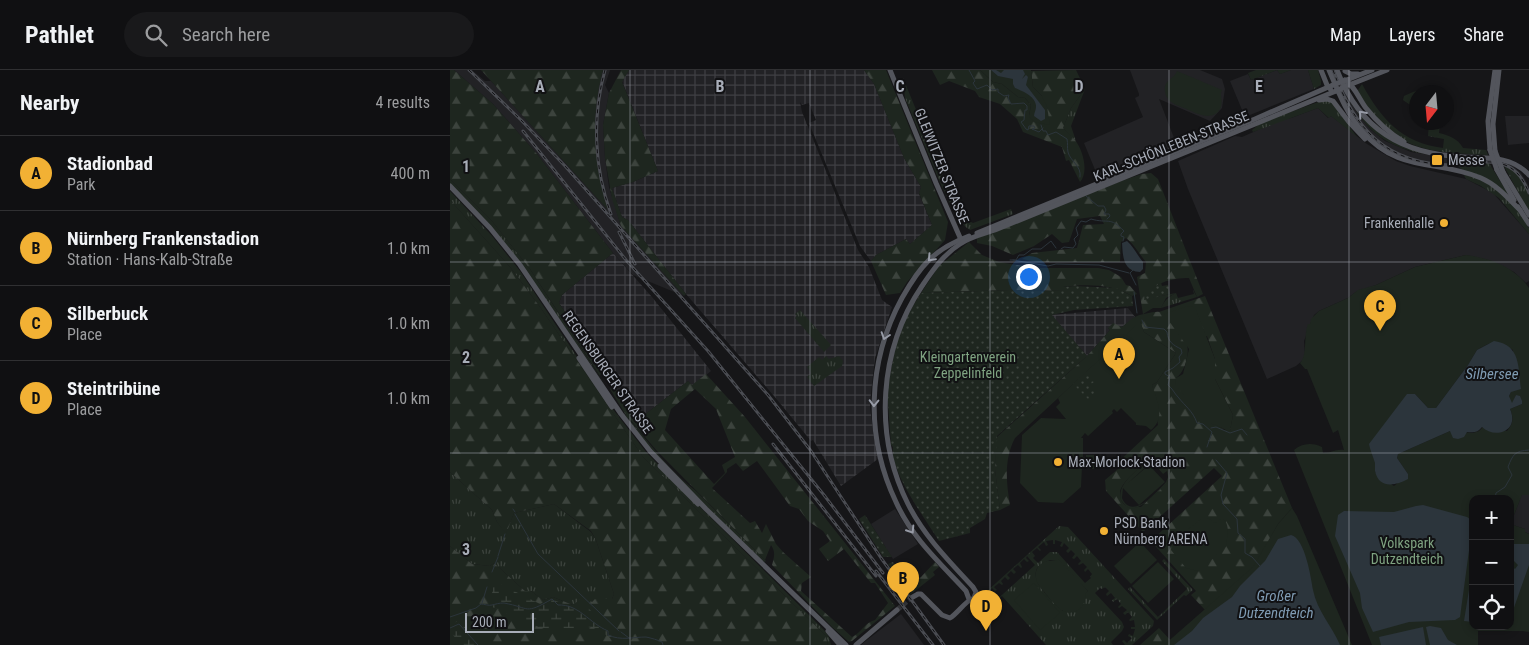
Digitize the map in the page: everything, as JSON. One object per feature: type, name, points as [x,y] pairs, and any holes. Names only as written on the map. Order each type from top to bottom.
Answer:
[{"type":"main road","name":"GLEIWITZER STRASSE","points":[[890,70],[961,240]]},
{"type":"main road","points":[[1329,70],[1354,121],[1382,149]]},
{"type":"main road","points":[[1337,70],[1350,98],[1366,119],[1388,137],[1417,150],[1442,156],[1504,160],[1518,166],[1529,175]]},
{"type":"main road","name":"KARL-SCHÖNLEBEN-STRASSE","points":[[961,240],[1295,107],[1372,70]]},
{"type":"main road","name":"KARL-SCHÖNLEBEN-STRASSE","points":[[1346,83],[1362,80],[1387,70]]},
{"type":"main road","points":[[1494,70],[1488,124],[1493,151],[1500,171],[1529,224]]},
{"type":"main road","points":[[1493,151],[1493,124],[1499,70]]},
{"type":"main road","points":[[1363,73],[1352,74],[1345,71],[1346,83],[1384,129],[1417,150]]},
{"type":"main road","points":[[1322,72],[1333,88],[1339,109]]},
{"type":"main road","points":[[1318,91],[1323,84],[1322,72]]},
{"type":"main road","points":[[1357,96],[1358,86],[1362,80]]},
{"type":"main road","name":"KARL-SCHÖNLEBEN-STRASSE","points":[[1098,185],[1318,91],[1333,88]]},
{"type":"main road","points":[[1295,107],[1302,107],[1327,99],[1333,101],[1357,132],[1372,144],[1397,158],[1480,178],[1500,190],[1520,210]]},
{"type":"main road","points":[[1500,171],[1529,215]]},
{"type":"main road","name":"REGENSBURGER STRASSE","points":[[450,188],[485,222],[518,262],[632,429],[696,502],[820,623],[840,645]]},
{"type":"main road","points":[[911,598],[920,594],[942,615],[950,618],[975,596],[975,590],[921,527],[909,507],[891,457],[886,421],[886,385],[894,344],[907,312],[934,268],[961,240]]},
{"type":"main road","points":[[961,240],[938,251],[917,274],[897,307],[882,345],[875,385],[874,421],[879,455],[890,490],[903,516],[922,545],[966,591],[970,599]]},
{"type":"main road","points":[[890,490],[896,485],[900,486]]},
{"type":"main road","name":"REGENSBURGER STRASSE","points":[[686,490],[846,645]]},
{"type":"main road","points":[[856,645],[897,610]]},
{"type":"shaded area","points":[[454,70],[472,70],[485,81],[491,81],[607,209],[600,186],[594,124],[598,86],[603,70],[610,70],[605,85],[609,93],[603,125],[605,158],[609,187],[621,226],[684,296],[633,275],[613,253],[537,154],[493,104]]},
{"type":"shaded area","points":[[629,70],[864,70],[874,84],[904,158],[921,187],[919,194],[932,225],[910,244],[906,239],[876,255],[871,261],[860,246],[809,123],[816,120],[809,103],[802,105],[800,102],[802,112],[858,250],[869,267],[882,300],[892,307],[875,358],[871,392],[870,407],[878,459],[841,486],[813,440],[811,441],[686,294],[628,220],[622,217],[612,188],[633,182],[658,171],[622,81]]},
{"type":"shaded area","points":[[1130,70],[1200,70],[1222,79],[1225,89],[1222,108],[1210,121],[1159,99],[1176,143],[1173,148],[1098,177],[1084,143],[1143,117],[1135,98],[1139,94]]},
{"type":"shaded area","points":[[1277,70],[1280,74],[1291,70],[1308,70],[1314,89],[1245,117],[1230,81],[1248,74],[1251,80]]},
{"type":"shaded area","points":[[1331,70],[1335,70],[1345,92],[1360,117],[1371,130],[1385,141],[1411,152],[1463,160],[1504,162],[1513,166],[1521,173],[1529,186],[1529,196],[1518,176],[1503,165],[1489,163],[1451,166],[1435,165],[1407,158],[1382,146],[1367,134],[1356,120]]},
{"type":"shaded area","points":[[1318,108],[1328,118],[1331,116],[1367,144],[1396,161],[1466,179],[1493,193],[1529,234],[1529,281],[1526,283],[1514,272],[1488,260],[1466,255],[1415,267],[1356,292],[1348,298],[1319,311],[1314,315],[1304,341],[1305,354],[1303,360],[1296,366],[1267,379],[1178,161],[1235,136],[1242,137],[1278,121]]},
{"type":"shaded area","points":[[1505,116],[1529,116],[1529,143],[1508,145]]},
{"type":"shaded area","points":[[613,253],[652,297],[711,371],[692,386],[688,381],[639,419],[601,372],[588,347],[559,303],[562,295]]},
{"type":"shaded area","points":[[1128,308],[1135,317],[1122,327],[1108,328],[1110,330],[1087,356],[1051,315]]},
{"type":"shaded area","points":[[1522,494],[1529,495],[1529,534],[1525,532],[1525,529],[1514,525],[1514,515]]},
{"type":"shaded area","points":[[895,509],[918,544],[893,559],[871,524]]},
{"type":"shaded area","points":[[901,614],[924,645],[861,645],[867,640]]},
{"type":"green space","points":[[450,70],[454,70],[493,104],[537,154],[613,253],[562,295],[559,303],[588,347],[601,372],[600,376],[530,269],[492,221],[450,179]]},
{"type":"green space","points":[[481,70],[603,70],[596,105],[595,140],[599,175],[608,210]]},
{"type":"green space","points":[[621,70],[629,70],[622,82],[658,171],[633,182],[612,188],[622,217],[628,220],[686,294],[684,296],[621,226],[612,199],[605,158],[603,125],[609,93]]},
{"type":"green space","points":[[864,70],[886,70],[948,222],[945,240],[907,282],[900,293],[886,295],[871,261],[876,255],[906,239],[910,244],[932,225],[919,193],[921,187],[904,158],[874,84]]},
{"type":"green space","points":[[932,70],[980,70],[993,82],[1002,84],[1018,97],[1025,98],[1031,105],[1029,116],[1042,96],[1033,87],[1031,71],[1076,70],[1085,89],[1071,108],[1063,128],[1075,140],[1080,149],[1084,161],[1083,178],[1080,182],[1069,160],[1066,161],[1062,147],[1023,132],[1017,119],[1000,104],[979,97],[975,91],[949,81],[940,85]]},
{"type":"green space","points":[[980,70],[1031,70],[1033,87],[1042,96],[1047,107],[1050,125],[1034,122],[1029,116],[1031,105],[1025,98],[1018,97],[1002,84],[993,82]]},
{"type":"green space","points":[[1256,70],[1277,70],[1251,80],[1248,73]]},
{"type":"green space","points":[[1277,70],[1291,70],[1280,74]]},
{"type":"green space","points":[[1308,70],[1318,70],[1321,85],[1314,89]]},
{"type":"green space","points":[[1177,71],[1222,90],[1221,106],[1217,113],[1208,116],[1198,114],[1169,100],[1165,86]]},
{"type":"green space","points":[[903,78],[947,185],[955,188],[969,221],[973,223],[1011,209],[1013,214],[970,230],[960,221],[942,187],[905,98]]},
{"type":"green space","points":[[1362,84],[1385,118],[1404,135],[1416,141],[1443,148],[1444,139],[1428,136],[1428,130],[1439,130],[1439,133],[1453,138],[1463,148],[1486,150],[1488,155],[1429,149],[1413,145],[1399,138],[1372,113],[1358,90]]},
{"type":"green space","points":[[1085,89],[1071,126],[1076,141],[1063,128],[1071,108]]},
{"type":"green space","points":[[1409,94],[1409,104],[1403,100],[1404,96]]},
{"type":"green space","points":[[1349,99],[1383,135],[1404,147],[1424,154],[1399,147],[1379,136],[1363,121]]},
{"type":"green space","points":[[1324,100],[1331,101],[1357,137],[1318,108],[1253,132],[1252,130],[1262,122]]},
{"type":"green space","points":[[1489,163],[1529,228],[1529,234],[1499,198],[1466,179],[1459,166]]},
{"type":"green space","points":[[1504,166],[1520,178],[1525,187],[1529,196],[1529,212]]},
{"type":"green space","points":[[1151,173],[1158,179],[1203,294],[1197,297],[1189,278],[1169,280],[1157,285],[1145,299],[1176,293],[1166,298],[1161,308],[1153,308],[1143,314],[1137,277],[1145,273],[1146,262],[1126,238],[1121,242],[1120,262],[1037,262],[1022,259],[1032,253],[1077,248],[1083,225],[1104,224],[1100,216],[1077,219],[1069,242],[1062,243],[1052,234],[1034,246],[1013,255],[992,246],[977,243],[977,238],[1124,180]]},
{"type":"green space","points":[[450,179],[492,221],[530,269],[605,385],[536,285],[450,184]]},
{"type":"green space","points":[[450,191],[492,236],[520,271],[605,399],[646,452],[824,630],[829,637],[831,645],[828,645],[825,635],[643,457],[540,307],[510,267],[450,200]]},
{"type":"green space","points":[[450,200],[510,267],[540,307],[643,457],[825,635],[828,645],[450,645],[450,546],[472,564],[490,566],[494,563],[525,591],[531,591],[543,600],[553,597],[573,605],[584,596],[592,602],[595,599],[612,599],[614,594],[596,540],[591,531],[554,504],[514,513],[506,534],[497,522],[492,510],[450,472]]},
{"type":"green space","points":[[969,242],[982,255],[999,262],[1035,268],[1098,268],[1109,270],[1121,277],[1126,285],[1130,286],[1137,294],[1132,296],[1116,289],[1089,285],[1063,287],[1063,291],[1010,290],[921,293],[939,266]]},
{"type":"green space","name":"Volkspark Dutzendteich","points":[[1466,255],[1493,261],[1509,269],[1517,274],[1529,288],[1529,495],[1522,495],[1514,515],[1514,495],[1469,495],[1469,630],[1514,630],[1514,525],[1525,529],[1525,532],[1529,534],[1529,632],[1478,631],[1478,645],[1372,645],[1294,450],[1300,446],[1311,444],[1322,447],[1323,453],[1344,450],[1338,430],[1333,433],[1307,369],[1300,363],[1304,355],[1307,329],[1311,319],[1319,311],[1348,298],[1358,290],[1376,285],[1415,267]],"holes":[[[1498,342],[1513,350],[1511,392],[1509,396],[1511,403],[1513,403],[1516,395],[1522,404],[1510,409],[1512,421],[1507,431],[1483,427],[1473,433],[1450,431],[1398,454],[1397,458],[1408,474],[1394,486],[1375,472],[1375,462],[1415,394],[1428,408],[1436,408],[1477,350],[1488,344]]]},
{"type":"green space","points":[[1161,283],[1162,286],[1168,285],[1170,294],[1144,300],[1148,292]]},
{"type":"green space","name":"Kleingartenverein Zeppelinfeld","points":[[1063,287],[1116,288],[1132,296],[1133,306],[1074,310],[1052,315],[1087,356],[997,436],[995,469],[1000,510],[987,513],[985,519],[970,528],[970,533],[939,541],[902,481],[893,457],[893,447],[891,445],[887,389],[896,345],[906,317],[921,293],[1010,290],[1063,291]]},
{"type":"green space","points":[[1193,290],[1197,297],[1161,308],[1173,294],[1176,293],[1178,298],[1194,294]]},
{"type":"green space","points":[[1205,296],[1292,508],[1278,524],[1261,555],[1265,561],[1174,645],[1140,645],[1159,628],[1172,642],[1206,611],[1191,595],[1196,591],[1149,539],[1154,538],[1222,476],[1214,468],[1143,532],[1106,491],[1105,480],[1118,469],[1115,465],[1158,425],[1152,385],[1157,382],[1176,353],[1144,332],[1140,322],[1015,438],[1009,454],[1007,471],[1010,505],[1000,510],[995,469],[996,440],[997,437],[1087,356],[1110,330],[1108,328],[1113,323],[1122,327],[1137,316],[1159,312]],"holes":[[[1207,336],[1215,359],[1215,379],[1233,415],[1230,430],[1224,430],[1217,424],[1176,378],[1182,372],[1186,363],[1187,345]],[[1152,458],[1151,462],[1163,464],[1168,468],[1169,480],[1141,507],[1127,506],[1122,502],[1121,488],[1133,474]]]},
{"type":"green space","points":[[1188,306],[1196,310],[1215,359],[1215,379],[1233,415],[1230,431],[1212,424],[1175,384],[1176,378],[1183,374],[1189,349],[1164,314]]},
{"type":"green space","points":[[800,310],[831,345],[824,352],[795,318],[797,316],[795,314]]},
{"type":"green space","points":[[1140,321],[1144,332],[1176,353],[1157,382],[1152,385],[1159,409],[1156,425],[1151,430],[1146,426],[1136,425],[1121,408],[1117,412],[1114,409],[1113,413],[1088,436],[1085,433],[1081,438],[1083,438],[1083,457],[1094,455],[1094,469],[1082,467],[1081,487],[1063,503],[1038,502],[1020,483],[1022,435],[1041,418],[1066,419],[1056,407],[1060,403],[1058,398]]},
{"type":"green space","points":[[826,356],[829,359],[839,356],[843,361],[842,366],[814,386],[807,377],[811,373],[807,367],[819,357],[822,360]]},
{"type":"green space","points":[[1086,372],[1094,382],[1091,384],[1096,389],[1094,390],[1096,394],[1089,400],[1073,384]]},
{"type":"green space","points":[[706,374],[745,417],[895,606],[852,641],[849,642],[832,627],[772,565],[774,553],[771,545],[765,560],[657,451],[628,417],[634,412],[639,419],[688,381],[692,385]],"holes":[[[695,389],[716,409],[735,457],[722,465],[725,473],[714,484],[665,430],[671,409]],[[757,461],[790,506],[799,509],[808,521],[823,531],[830,541],[819,549],[828,561],[844,549],[871,583],[875,583],[888,603],[875,620],[868,623],[852,637],[801,591],[802,583],[811,577],[776,544],[766,524],[762,533],[755,521],[750,523],[712,488],[727,472],[727,469],[736,463],[743,471]]]},
{"type":"green space","points":[[613,386],[634,412],[628,418],[660,456],[677,475],[696,491],[766,561],[764,562],[652,451],[621,410],[627,417],[610,389]]},
{"type":"green space","points":[[1152,458],[1154,459],[1152,461],[1163,463],[1168,468],[1169,480],[1154,495],[1166,482],[1168,477],[1167,471],[1163,474],[1157,467],[1160,464],[1148,465],[1128,483],[1149,465],[1165,482],[1139,505],[1123,488],[1122,498],[1126,504],[1132,507],[1138,506],[1149,499],[1138,507],[1129,508],[1121,500],[1120,494],[1125,482]]},
{"type":"green space","points":[[450,472],[492,510],[497,522],[506,533],[514,513],[554,504],[591,532],[596,540],[614,594],[612,599],[596,599],[592,602],[573,605],[553,597],[543,600],[531,591],[525,591],[494,563],[490,566],[472,564],[450,546]]},
{"type":"green space","name":"Großer Dutzendteich","points":[[1292,508],[1352,645],[1164,645],[1253,567],[1278,524]]},
{"type":"green space","points":[[865,515],[892,557],[883,557],[859,519]]},
{"type":"green space","points":[[1205,516],[1215,523],[1222,518],[1227,524],[1228,531],[1226,546],[1198,571],[1186,568],[1171,550],[1172,542]]},
{"type":"green space","points":[[1059,526],[1068,527],[1154,621],[1153,626],[1132,645],[1125,645],[1122,641],[1124,640],[1127,643],[1132,638],[1128,636],[1129,634],[1133,636],[1135,629],[1131,629],[1131,627],[1135,627],[1134,620],[1129,620],[1132,617],[1128,612],[1125,615],[1123,613],[1127,610],[1122,606],[1118,607],[1121,604],[1117,599],[1113,602],[1112,600],[1115,598],[1111,593],[1107,596],[1106,594],[1109,591],[1105,587],[1100,588],[1095,593],[1122,622],[1124,627],[1111,642],[1113,645],[1046,645],[1002,596],[993,604],[990,600],[993,603],[1035,565],[1027,556],[1026,558],[1029,561],[1027,562],[1024,559],[1020,563],[1021,568],[1018,565],[1013,569],[1016,572],[1014,574],[1011,571],[1007,575],[1010,578],[1008,580],[1005,577],[1001,581],[1002,585],[999,583],[994,587],[997,590],[995,591],[992,588],[988,592],[990,596],[988,598],[985,593]],"holes":[[[1053,540],[1053,544],[1055,544],[1055,540],[1062,542],[1060,546],[1062,547],[1064,543],[1069,548],[1066,551],[1068,553],[1071,550],[1075,554],[1072,558],[1074,559],[1077,556],[1081,561],[1078,564],[1083,563],[1087,567],[1084,570],[1085,572],[1088,569],[1092,574],[1091,578],[1085,583],[1057,552],[1050,552],[1038,563],[1033,558],[1035,556],[1032,552],[1037,548],[1040,551],[1038,547],[1044,542],[1046,546],[1048,545],[1046,541]],[[1050,560],[1055,561],[1088,591],[1063,611],[1039,584],[1036,571],[1042,564]]]},
{"type":"green space","points":[[1140,542],[1157,560],[1131,584],[1114,566]]},
{"type":"green space","points":[[1058,559],[1088,591],[1085,594],[1082,606],[1072,613],[1060,609],[1036,580],[1036,572],[1040,565],[1046,561]]},
{"type":"green space","points":[[1164,559],[1193,590],[1186,596],[1184,595],[1157,620],[1128,589],[1130,587],[1158,617],[1187,589],[1162,561]]},
{"type":"green space","points":[[893,562],[912,589],[908,593],[888,564]]},
{"type":"green space","points":[[935,562],[939,567],[933,572],[935,575],[910,595],[908,593],[911,589],[908,583],[921,577]]},
{"type":"green space","points":[[1158,562],[1174,579],[1148,603],[1132,586]]},
{"type":"green space","points":[[494,581],[540,604],[551,599],[574,608],[582,602],[619,638],[611,638],[592,627],[560,630],[541,628],[490,606]]},
{"type":"green space","points":[[1034,583],[1060,613],[1040,630],[1014,600]]},
{"type":"green space","points":[[459,621],[481,645],[462,645],[450,632],[450,624]]},
{"type":"water","points":[[991,70],[1001,73],[1004,70],[1023,70],[1025,74],[1022,79],[1026,75],[1028,77],[1026,85],[1045,110],[1045,119],[1041,121],[1034,116],[1036,103],[1029,95],[1015,88],[1013,79],[998,76]]},
{"type":"water","points":[[1127,241],[1143,262],[1143,269],[1140,272],[1130,269],[1125,262],[1122,243]]},
{"type":"water","name":"Silbersee","points":[[1494,341],[1503,343],[1514,352],[1518,365],[1521,389],[1511,392],[1509,396],[1512,403],[1516,395],[1520,396],[1522,404],[1510,409],[1512,423],[1509,428],[1499,433],[1487,431],[1482,427],[1476,432],[1467,432],[1464,437],[1458,439],[1453,438],[1450,431],[1398,454],[1397,458],[1408,474],[1408,479],[1393,484],[1380,481],[1375,471],[1375,463],[1369,444],[1407,394],[1415,394],[1428,408],[1436,408],[1477,350]]},
{"type":"water","points":[[1423,505],[1469,518],[1469,551],[1460,617],[1455,620],[1409,622],[1373,632],[1362,608],[1360,593],[1335,536],[1338,515],[1344,511],[1394,512]]},
{"type":"water","name":"Großer Dutzendteich","points":[[1291,535],[1296,538],[1304,551],[1315,598],[1340,645],[1174,645],[1192,631],[1203,618],[1232,597],[1240,586],[1265,561],[1278,539]]},
{"type":"water","points":[[1514,544],[1529,544],[1529,565],[1514,608],[1514,568],[1518,565],[1514,561]]},
{"type":"water","points":[[1469,590],[1469,622],[1464,621]]},
{"type":"water","points":[[1423,627],[1426,645],[1381,645],[1379,637]]},
{"type":"water","points":[[1426,627],[1441,628],[1448,640],[1457,645],[1430,645]]},
{"type":"waterway","points":[[969,70],[977,89],[987,85],[992,90],[998,89],[998,92],[1004,96],[1009,95],[1008,98],[1011,104],[1024,103],[1027,106],[1024,120],[1021,122],[1026,129],[1028,130],[1029,126],[1034,126],[1035,128],[1032,129],[1039,132],[1043,128]]},
{"type":"waterway","points":[[1041,125],[1043,131],[1046,131],[1048,135],[1056,132],[1067,139],[1068,152],[1078,167],[1080,177]]},
{"type":"waterway","points":[[1086,196],[1098,206],[1104,206],[1106,210],[1104,214],[1109,214],[1110,216],[1107,219]]},
{"type":"waterway","points":[[1061,249],[1064,247],[1073,248],[1076,244],[1074,239],[1078,235],[1076,228],[1081,221],[1086,222],[1091,219],[1109,221],[1119,226],[1124,231],[1121,234],[1124,237],[1123,241]]},
{"type":"waterway","points":[[1010,260],[1016,260],[1019,255],[1024,255],[1032,249],[1041,249],[1051,241],[1056,248]]},
{"type":"waterway","points":[[1013,260],[1048,266],[1056,264],[1099,265],[1129,273]]},
{"type":"waterway","points":[[1133,270],[1130,273],[1136,285]]},
{"type":"waterway","points":[[1134,292],[1137,313]]},
{"type":"waterway","points":[[1142,320],[1145,327],[1164,329],[1171,343],[1181,349],[1180,362],[1165,372],[1165,374],[1170,377],[1168,385],[1191,412],[1197,423],[1203,424],[1212,432],[1207,447]]},
{"type":"waterway","points":[[1211,428],[1216,427],[1230,433],[1242,429],[1247,435]]},
{"type":"waterway","points":[[1496,495],[1505,487],[1512,475],[1508,467],[1513,456],[1518,452],[1529,450]]},
{"type":"waterway","points":[[1216,460],[1227,473],[1221,495],[1223,504],[1237,519],[1238,533],[1245,539],[1245,553],[1252,557],[1260,566]]},
{"type":"waterway","points":[[515,514],[538,554],[619,631]]},
{"type":"waterway","points":[[498,556],[505,534]]},
{"type":"waterway","points":[[492,572],[498,557]]},
{"type":"waterway","points":[[482,603],[487,587]]},
{"type":"waterway","points":[[450,617],[476,608],[481,604],[504,603],[532,609],[552,599],[558,605],[578,611],[608,631],[608,635],[622,638],[646,637],[662,642],[663,645]]},
{"type":"waterway","points":[[450,628],[459,624],[478,645]]},
{"type":"waterway","points":[[621,632],[629,638]]},
{"type":"tunnel","points":[[897,610],[911,598]]},
{"type":"railway","points":[[469,70],[565,166],[768,395],[811,451],[881,558],[944,645]]},
{"type":"railway","points":[[605,70],[598,106],[597,142],[601,179],[611,214]]},
{"type":"railway","points":[[1333,70],[1341,91],[1362,125],[1375,139],[1390,150],[1408,158],[1429,163],[1452,165],[1478,162],[1499,163],[1514,170],[1520,176],[1529,193]]},
{"type":"railway","points":[[523,131],[626,260],[708,351],[824,495],[883,573]]},
{"type":"railway","points":[[619,232],[635,264]]},
{"type":"railway","points":[[773,444],[876,576]]},
{"type":"railway","points":[[876,571],[933,645]]},
{"type":"place","name":"Messe","points":[[1437,160]]},
{"type":"place","name":"Frankenhalle","points":[[1444,223]]},
{"type":"place","name":"Silberbuck","points":[[1380,331]]},
{"type":"place","name":"Stadionbad","points":[[1119,379]]},
{"type":"place","name":"Max-Morlock-Stadion","points":[[1058,462]]},
{"type":"place","name":"PSD Bank Nürnberg ARENA","points":[[1104,531]]},
{"type":"place","name":"Nürnberg Frankenstadion","points":[[903,603]]},
{"type":"place","name":"Steintribüne","points":[[986,631]]}]
